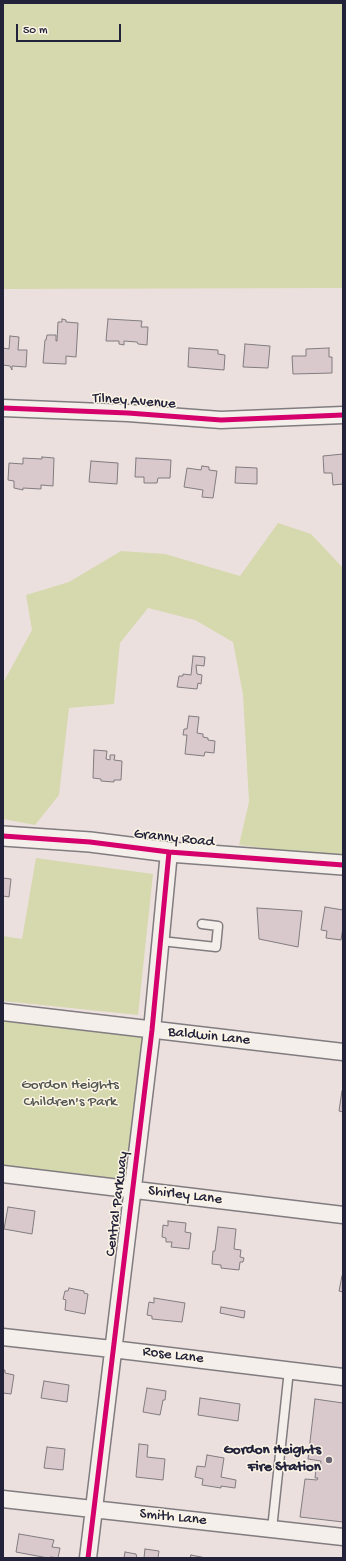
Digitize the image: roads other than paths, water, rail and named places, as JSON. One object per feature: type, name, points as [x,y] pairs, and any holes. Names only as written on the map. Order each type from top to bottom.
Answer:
[{"type":"street","name":"Tilney Avenue","points":[[3,408],[128,413],[221,420],[343,415]]},
{"type":"street","name":"Granny Road","points":[[3,836],[90,842],[169,852],[343,865]]},
{"type":"street","name":"Central Parkway","points":[[88,1558],[95,1510],[112,1349],[152,1030],[169,852]]},
{"type":"street","name":"Baldwin Lane","points":[[3,1012],[343,1052]]},
{"type":"street","name":"Shirley Lane","points":[[3,1174],[343,1215]]},
{"type":"street","name":"Rose Lane","points":[[3,1337],[343,1377]]},
{"type":"street","name":"Smith Lane","points":[[3,1499],[343,1538]]},
{"type":"lane","points":[[161,941],[216,948],[218,926],[202,924]]},
{"type":"lane","points":[[272,1530],[289,1370]]},
{"type":"place","name":"Gordon Heights Fire Station","points":[[329,1460]]},
{"type":"park label","name":"Gordon Heights Children's Park","points":[[70,1094]]}]
